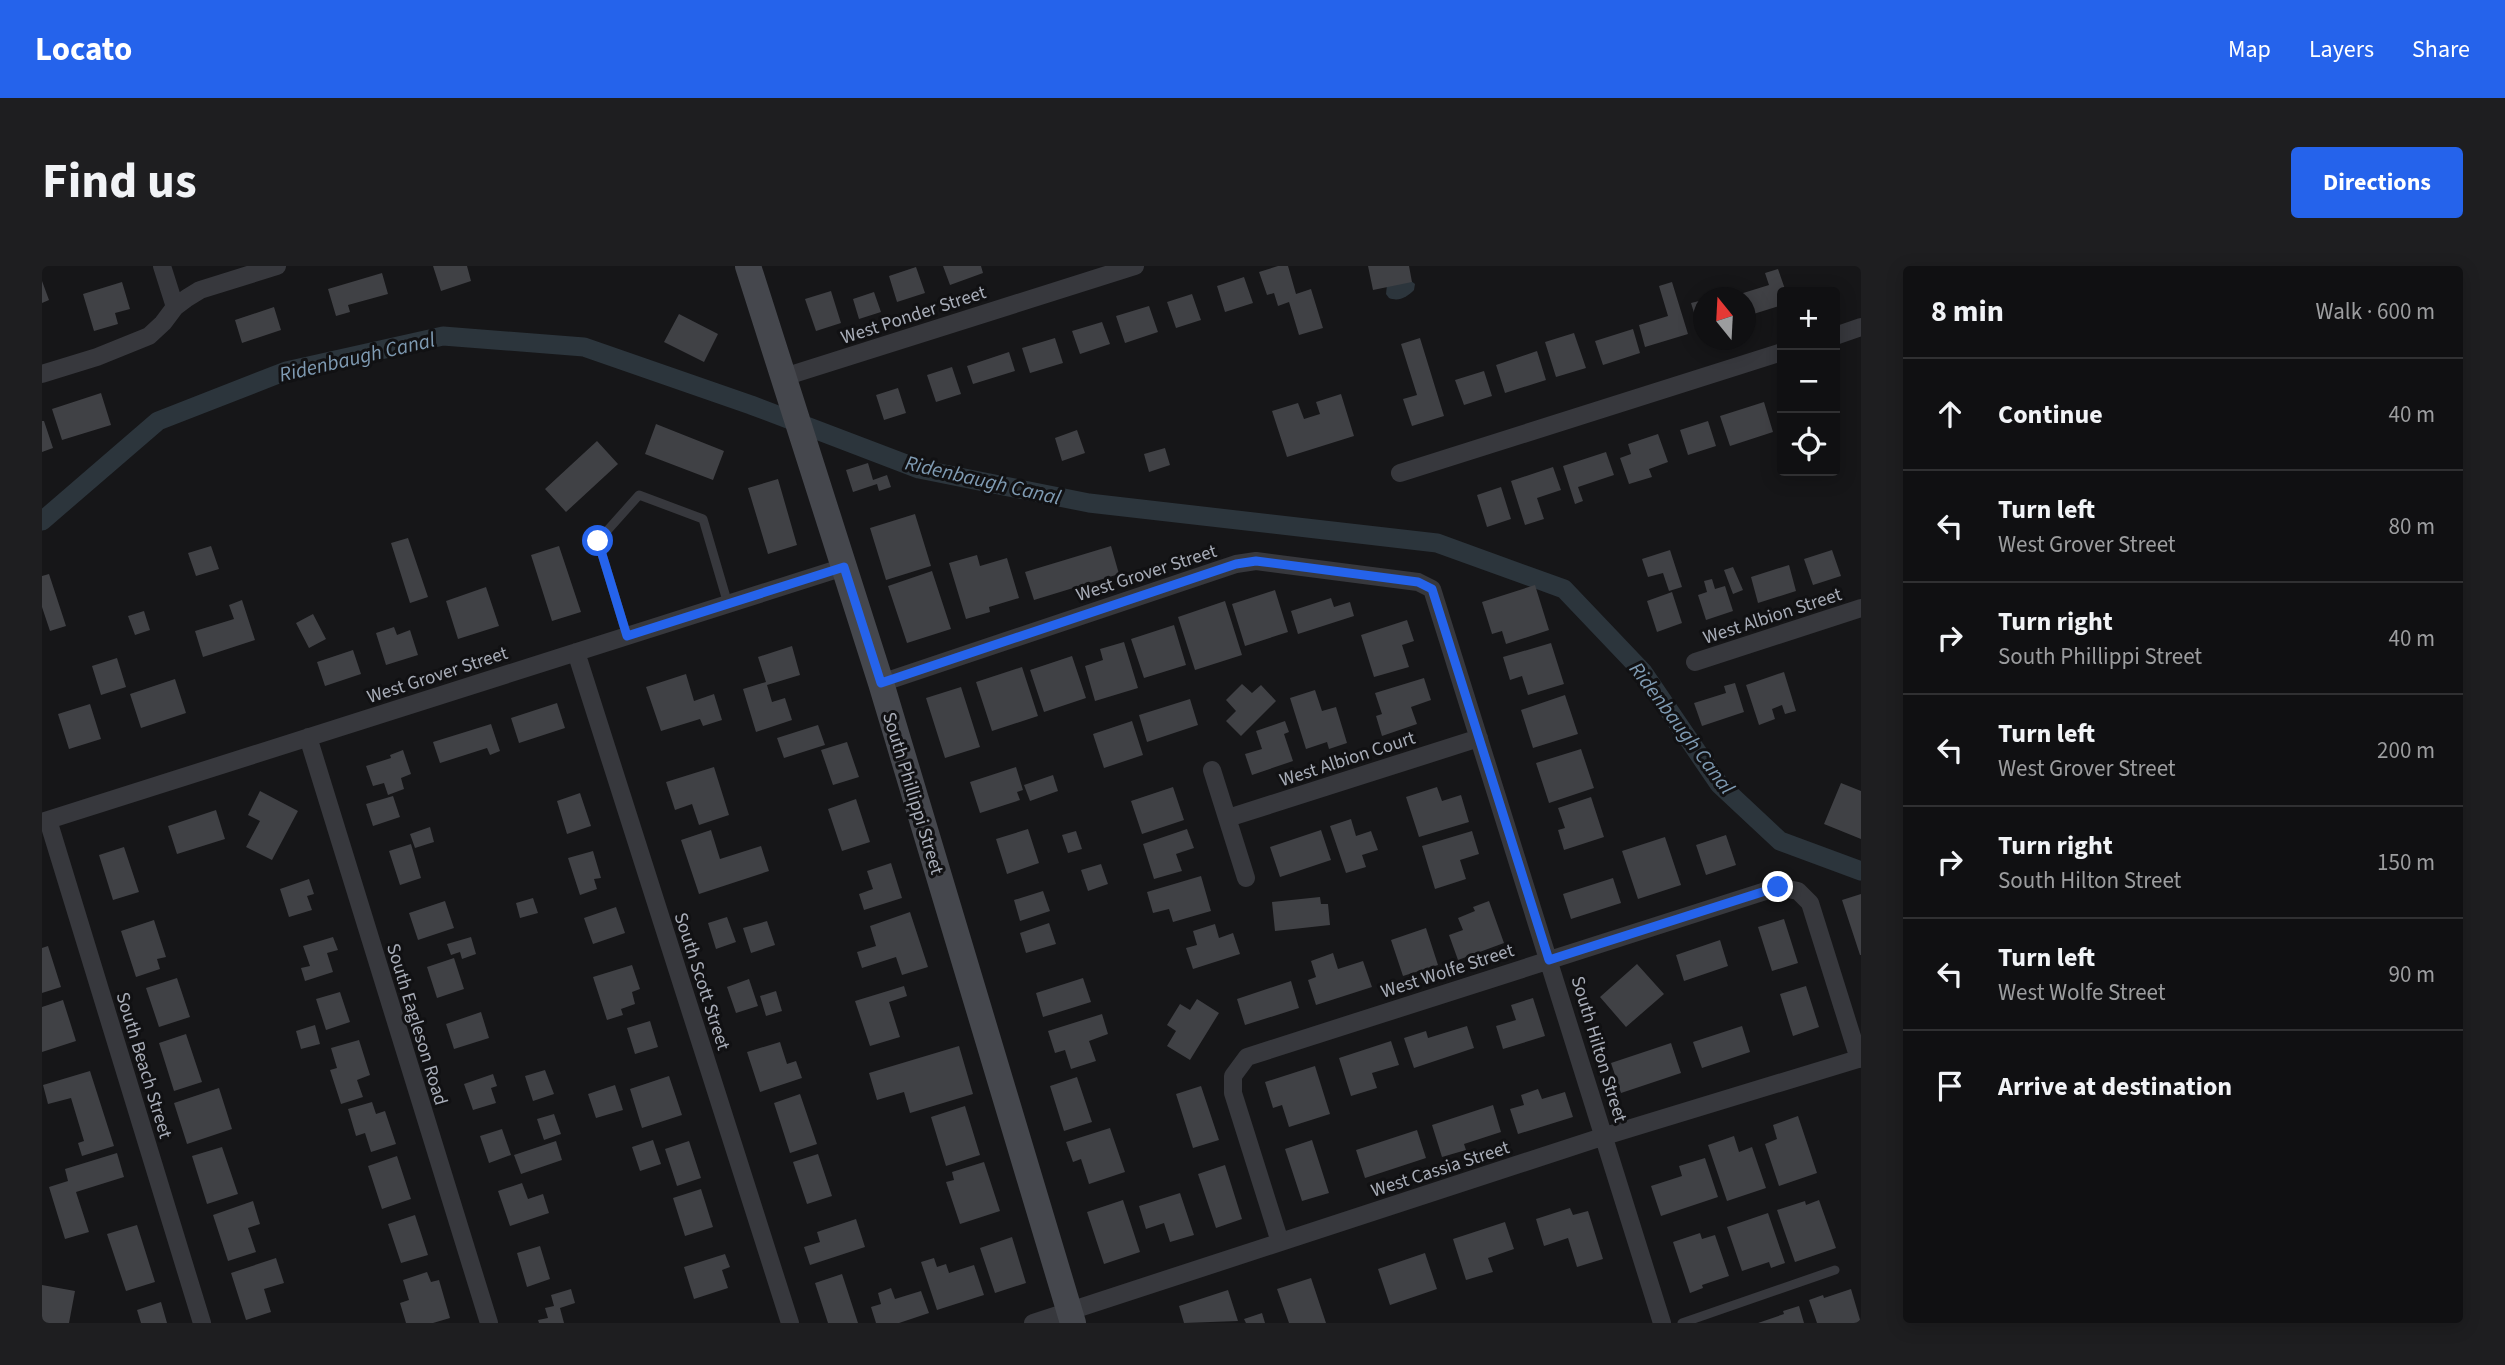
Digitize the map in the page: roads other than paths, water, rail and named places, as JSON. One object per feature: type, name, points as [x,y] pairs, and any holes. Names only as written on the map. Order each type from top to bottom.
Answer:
[{"type":"street","points":[[162,266],[175,307]]},
{"type":"street","points":[[42,373],[97,357],[149,336],[175,307],[200,290],[277,266]]},
{"type":"street","name":"South Phillippi Street","points":[[747,266],[881,683],[1071,1317]]},
{"type":"street","name":"West Ponder Street","points":[[784,377],[1135,266]]},
{"type":"street","points":[[1840,334],[1861,327]]},
{"type":"street","points":[[1400,473],[1777,354]]},
{"type":"street","name":"West Grover Street","points":[[881,683],[1236,564],[1256,561],[1418,582],[1432,589]]},
{"type":"street","name":"West Grover Street","points":[[45,821],[844,567]]},
{"type":"street","name":"South Hilton Street","points":[[1432,589],[1662,1323]]},
{"type":"street","name":"West Albion Street","points":[[1695,662],[1861,608]]},
{"type":"street","name":"South Scott Street","points":[[576,652],[790,1323]]},
{"type":"street","name":"South Eagleson Road","points":[[308,737],[489,1323]]},
{"type":"street","name":"West Albion Court","points":[[1228,818],[1479,738]]},
{"type":"street","points":[[1212,770],[1246,878]]},
{"type":"street","name":"South Beach Street","points":[[45,821],[202,1323]]},
{"type":"street","name":"West Wolfe Street","points":[[1280,1242],[1233,1093],[1233,1076],[1247,1057],[1778,887],[1798,891],[1810,904],[1860,1059]]},
{"type":"street","name":"West Cassia Street","points":[[1034,1323],[1071,1317],[1280,1242],[1605,1136],[1860,1059]]},
{"type":"lane","points":[[627,636],[598,541],[639,495],[703,519],[729,604]]},
{"type":"lane","points":[[1682,1323],[1835,1270]]},
{"type":"waterway","name":"Ridenbaugh Canal","points":[[42,521],[158,421],[286,371],[443,336],[584,347],[751,405],[919,469],[1089,503],[1437,543],[1564,589],[1643,672],[1719,784],[1780,841],[1861,871]]}]
